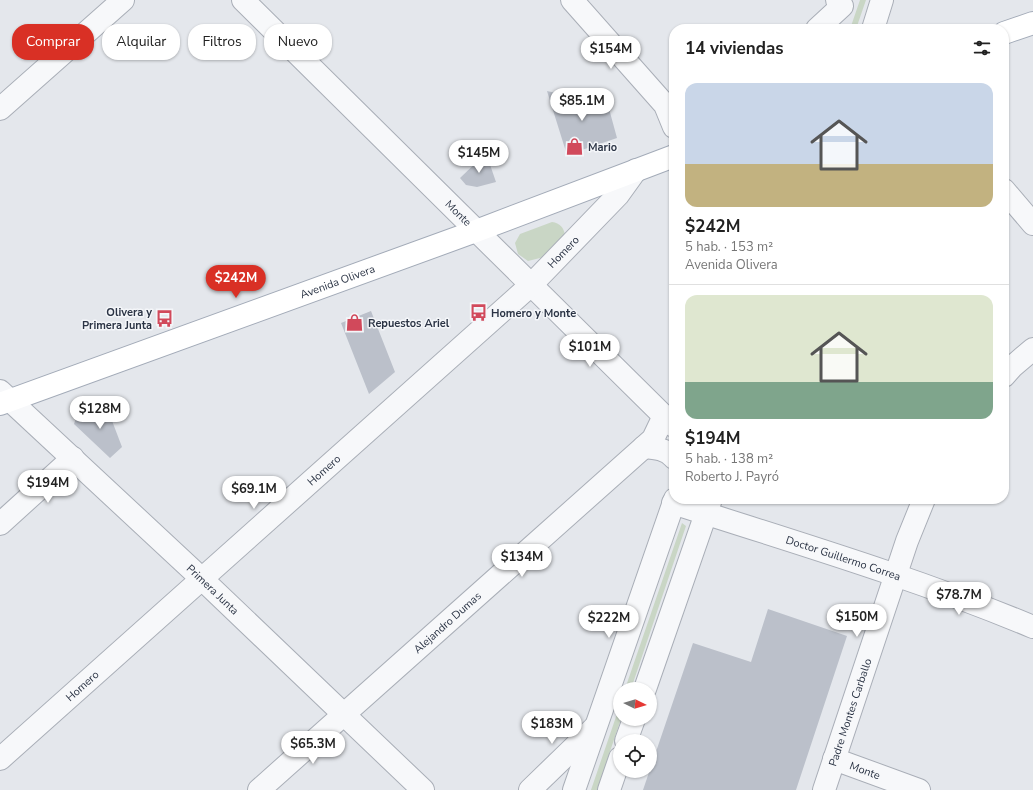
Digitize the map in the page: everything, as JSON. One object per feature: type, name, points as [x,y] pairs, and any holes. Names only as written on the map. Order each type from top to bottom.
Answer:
[{"type":"main road","points":[[1009,31],[1033,23]]},
{"type":"main road","name":"Avenida Olivera","points":[[3,398],[476,231],[669,158]]},
{"type":"street","points":[[0,109],[122,0]]},
{"type":"street","name":"Monte","points":[[243,0],[669,421]]},
{"type":"street","points":[[572,0],[665,105],[669,115]]},
{"type":"street","points":[[875,24],[882,0]]},
{"type":"street","points":[[821,24],[841,2]]},
{"type":"street","points":[[835,24],[841,2]]},
{"type":"street","name":"Homero","points":[[0,759],[531,285],[618,195],[636,170]]},
{"type":"street","points":[[1009,196],[1033,224]]},
{"type":"street","points":[[1009,371],[1033,349]]},
{"type":"street","name":"Primera Junta","points":[[3,398],[73,458],[345,714],[423,790]]},
{"type":"street","name":"Alejandro Dumas","points":[[259,790],[653,439],[669,421]]},
{"type":"street","points":[[644,447],[659,449],[669,453]]},
{"type":"street","points":[[0,524],[73,458]]},
{"type":"street","points":[[574,790],[673,504]]},
{"type":"street","name":"Doctor Guillermo Correa","points":[[695,504],[709,506],[998,612],[1033,627]]},
{"type":"street","name":"Padre Montes Carballo","points":[[824,790],[897,575],[907,541],[922,504]]},
{"type":"street","points":[[646,682],[709,506]]},
{"type":"street","points":[[530,790],[597,724]]},
{"type":"street","name":"Monte","points":[[834,759],[919,790]]},
{"type":"street","points":[[609,790],[613,778]]},
{"type":"green space","points":[[860,0],[866,0],[858,24],[852,24]]},
{"type":"green space","points":[[552,222],[561,226],[565,235],[544,257],[528,261],[518,254],[515,243],[520,234]]},
{"type":"green space","points":[[682,523],[686,526],[633,682],[627,682]]},
{"type":"green space","points":[[613,726],[619,726],[616,734],[613,734],[613,743],[597,790],[591,790]]},
{"type":"building","points":[[547,91],[608,105],[617,138],[567,155]]},
{"type":"building","points":[[486,153],[496,182],[477,187],[466,185],[460,178]]},
{"type":"building","points":[[371,311],[395,372],[369,394],[341,323]]},
{"type":"building","points":[[106,405],[122,447],[110,458],[74,424],[77,415]]},
{"type":"building","points":[[768,609],[847,636],[796,790],[643,790],[647,778],[657,778],[657,749],[693,643],[751,662]]},
{"type":"place","name":"Mario","points":[[575,147]]},
{"type":"place","name":"Homero y Monte","points":[[478,313]]},
{"type":"place","name":"Olivera y Primera Junta","points":[[165,318]]},
{"type":"place","name":"Repuestos Ariel","points":[[355,323]]}]
